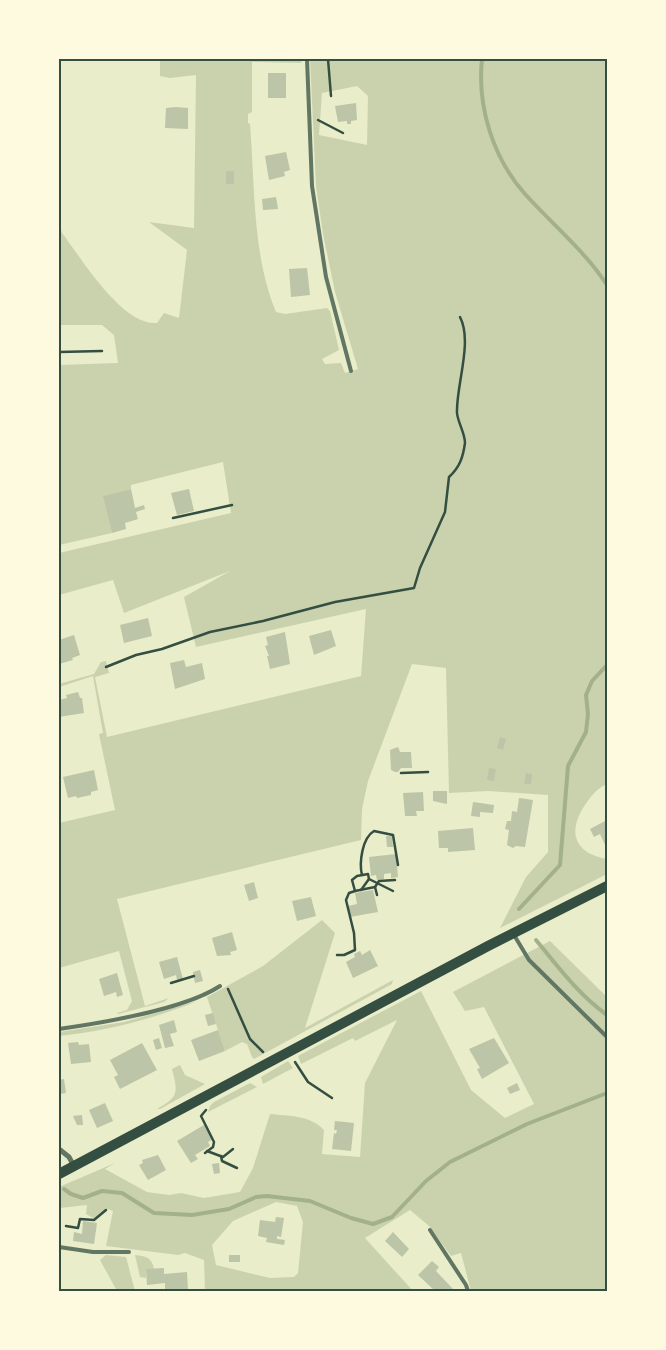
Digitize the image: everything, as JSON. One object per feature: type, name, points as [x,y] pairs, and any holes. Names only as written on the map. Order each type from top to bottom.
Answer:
[{"type":"main road","points":[[59,1174],[513,933],[607,886]]},
{"type":"street","points":[[59,1149],[69,1157],[74,1166]]},
{"type":"lane","points":[[306,59],[312,186],[326,277],[351,371]]},
{"type":"lane","points":[[513,933],[529,960],[607,1037]]},
{"type":"lane","points":[[59,1029],[116,1019],[177,1003],[201,996],[220,986]]},
{"type":"lane","points":[[430,1230],[466,1284],[468,1291]]},
{"type":"lane","points":[[59,1247],[93,1252],[129,1252]]},
{"type":"path","points":[[328,59],[331,96]]},
{"type":"path","points":[[309,119],[325,122],[343,133]]},
{"type":"path","points":[[106,667],[136,654],[162,649],[210,632],[263,621],[335,602],[414,588],[420,568],[445,512],[449,477],[457,470],[462,461],[465,440],[457,414],[465,331],[460,317]]},
{"type":"path","points":[[59,352],[102,351]]},
{"type":"path","points":[[173,518],[232,505]]},
{"type":"path","points":[[401,773],[428,772]]},
{"type":"path","points":[[362,875],[360,861],[368,836],[374,831],[393,835],[398,865]]},
{"type":"path","points":[[355,891],[352,880],[368,874],[368,880],[361,890]]},
{"type":"path","points":[[368,880],[378,883],[393,892]]},
{"type":"path","points":[[377,895],[376,887],[379,881],[394,880]]},
{"type":"path","points":[[337,955],[344,955],[355,950],[354,933],[346,900],[349,894],[376,887]]},
{"type":"path","points":[[171,983],[194,976]]},
{"type":"path","points":[[220,986],[228,989],[250,1039],[255,1046],[267,1054]]},
{"type":"path","points":[[289,1052],[308,1082],[332,1098]]},
{"type":"path","points":[[206,1110],[201,1116],[214,1142],[213,1147],[206,1152],[221,1156],[227,1155],[233,1149]]},
{"type":"path","points":[[221,1156],[222,1161],[237,1168]]},
{"type":"path","points":[[66,1226],[78,1228],[80,1219],[94,1220],[106,1210]]},
{"type":"green space","points":[[160,59],[303,59],[301,63],[252,62],[252,112],[248,114],[248,123],[250,124],[259,243],[268,290],[276,312],[285,314],[327,308],[330,311],[339,350],[322,359],[325,364],[341,363],[345,373],[358,369],[335,292],[323,234],[316,186],[310,59],[607,59],[607,784],[594,793],[585,805],[579,815],[575,832],[577,840],[587,852],[607,859],[607,874],[500,928],[526,877],[548,852],[548,795],[488,791],[449,793],[446,668],[412,664],[368,781],[362,809],[361,840],[117,899],[145,1006],[169,998],[164,1002],[118,1014],[127,1010],[132,1001],[119,951],[59,968],[59,823],[115,810],[99,734],[103,733],[93,676],[59,687],[59,684],[94,674],[101,662],[106,661],[109,673],[95,677],[107,737],[361,676],[366,609],[196,647],[184,597],[230,571],[124,613],[113,580],[59,595],[59,553],[231,513],[223,462],[131,485],[131,489],[104,496],[112,533],[59,545],[59,365],[118,363],[114,335],[102,325],[59,325],[59,224],[62,233],[92,274],[117,303],[130,314],[144,321],[157,323],[164,313],[179,318],[187,250],[149,222],[194,228],[196,75],[170,78],[160,76]],"holes":[[[357,86],[368,96],[367,145],[319,135],[322,93]]]},
{"type":"green space","points":[[322,920],[335,933],[305,1028],[393,980],[392,984],[254,1059],[247,1044],[242,1042],[225,1051],[207,997],[263,966]]},
{"type":"green space","points":[[550,941],[607,997],[607,1291],[471,1291],[461,1253],[451,1256],[429,1226],[410,1210],[365,1238],[413,1291],[205,1291],[204,1260],[185,1253],[178,1255],[106,1246],[113,1211],[108,1209],[95,1219],[86,1214],[87,1205],[60,1208],[59,1187],[115,1163],[105,1169],[147,1192],[169,1195],[181,1193],[204,1198],[240,1192],[253,1168],[270,1114],[299,1117],[318,1125],[324,1130],[322,1154],[360,1157],[365,1083],[397,1020],[355,1041],[353,1038],[301,1064],[298,1056],[421,991],[471,1090],[505,1118],[534,1104],[484,1007],[465,1011],[453,992]],"holes":[[[276,1202],[297,1206],[303,1222],[298,1273],[294,1277],[270,1278],[216,1265],[212,1245],[233,1221]]]},
{"type":"green space","points":[[198,1001],[130,1023],[95,1031],[59,1036],[59,1032],[124,1022]]},
{"type":"green space","points":[[288,1061],[293,1068],[263,1084],[261,1077]]},
{"type":"green space","points":[[180,1065],[185,1075],[205,1084],[157,1109],[173,1097],[176,1089],[172,1069]]},
{"type":"green space","points":[[250,1083],[257,1087],[208,1112],[214,1102]]},
{"type":"green space","points":[[106,1255],[126,1257],[135,1291],[117,1291],[100,1260]]},
{"type":"green space","points":[[135,1255],[145,1257],[152,1262],[154,1269],[146,1270],[146,1278],[140,1277]]},
{"type":"building","points":[[268,73],[286,73],[286,98],[268,98]]},
{"type":"building","points":[[356,103],[357,120],[351,121],[351,124],[347,124],[347,121],[338,122],[335,106]]},
{"type":"building","points":[[166,108],[188,108],[188,129],[165,128]]},
{"type":"building","points":[[286,152],[290,170],[284,172],[285,176],[269,180],[265,156]]},
{"type":"building","points":[[226,171],[234,171],[234,184],[226,184]]},
{"type":"building","points":[[276,197],[278,209],[263,210],[262,199]]},
{"type":"building","points":[[307,268],[310,295],[291,297],[289,269]]},
{"type":"building","points":[[131,489],[135,508],[144,505],[145,509],[136,512],[138,519],[125,523],[126,529],[112,533],[103,496]]},
{"type":"building","points":[[189,489],[194,511],[177,515],[171,493]]},
{"type":"building","points":[[148,618],[152,636],[124,643],[120,625]]},
{"type":"building","points":[[331,630],[336,646],[314,655],[309,636]]},
{"type":"building","points":[[285,632],[290,664],[270,669],[267,656],[269,656],[265,646],[268,645],[266,637]]},
{"type":"building","points":[[74,635],[80,655],[72,658],[73,660],[59,664],[59,640]]},
{"type":"building","points":[[184,660],[186,667],[202,663],[205,679],[175,689],[170,663]]},
{"type":"building","points":[[78,692],[80,698],[82,698],[84,713],[59,717],[59,700],[67,698],[66,695]]},
{"type":"building","points":[[500,737],[506,739],[503,750],[497,748]]},
{"type":"building","points":[[398,747],[400,752],[411,752],[412,768],[401,768],[398,772],[391,770],[390,750]]},
{"type":"building","points":[[489,768],[496,769],[494,781],[487,780]]},
{"type":"building","points":[[94,770],[98,790],[91,792],[91,795],[68,798],[63,777]]},
{"type":"building","points":[[526,773],[532,774],[531,784],[524,784]]},
{"type":"building","points":[[433,791],[447,791],[447,804],[433,801]]},
{"type":"building","points":[[423,792],[424,811],[416,811],[417,816],[405,816],[403,793]]},
{"type":"building","points":[[519,798],[533,800],[525,847],[516,846],[513,848],[507,845],[509,830],[505,829],[507,821],[511,821],[512,811],[517,812]]},
{"type":"building","points":[[473,802],[494,805],[493,813],[480,812],[480,817],[471,816]]},
{"type":"building","points":[[607,820],[607,849],[600,834],[594,837],[590,829]]},
{"type":"building","points":[[473,828],[475,850],[448,852],[448,848],[439,848],[438,831]]},
{"type":"building","points":[[386,836],[392,836],[393,847],[387,847]]},
{"type":"building","points":[[396,854],[398,877],[391,878],[391,873],[384,874],[384,879],[377,880],[376,875],[371,876],[369,857]]},
{"type":"building","points":[[254,882],[258,898],[249,901],[244,885]]},
{"type":"building","points":[[373,890],[378,912],[350,917],[348,906],[357,904],[355,893]]},
{"type":"building","points":[[311,897],[316,916],[297,921],[292,901]]},
{"type":"building","points":[[232,932],[237,950],[230,952],[231,955],[217,956],[212,938]]},
{"type":"building","points":[[370,950],[378,966],[353,978],[346,962],[355,957],[354,954],[360,951],[362,955]]},
{"type":"building","points":[[177,957],[183,979],[177,980],[176,975],[164,979],[159,962]]},
{"type":"building","points":[[200,970],[203,981],[195,983],[193,972]]},
{"type":"building","points":[[117,973],[123,995],[117,997],[116,992],[104,996],[99,979]]},
{"type":"building","points":[[213,1013],[216,1024],[208,1026],[205,1015]]},
{"type":"building","points":[[174,1020],[177,1032],[170,1034],[174,1046],[165,1048],[159,1025]]},
{"type":"building","points":[[218,1030],[225,1051],[199,1061],[191,1040]]},
{"type":"building","points":[[159,1038],[162,1048],[156,1050],[153,1040]]},
{"type":"building","points":[[494,1038],[509,1063],[482,1079],[477,1069],[480,1068],[469,1049]]},
{"type":"building","points":[[78,1042],[79,1045],[89,1044],[91,1062],[71,1064],[68,1043]]},
{"type":"building","points":[[142,1043],[157,1070],[120,1089],[114,1077],[118,1075],[110,1060]]},
{"type":"building","points":[[64,1079],[66,1093],[59,1094],[59,1080]]},
{"type":"building","points":[[517,1083],[520,1090],[510,1094],[507,1088]]},
{"type":"building","points":[[105,1103],[113,1121],[97,1128],[89,1110]]},
{"type":"building","points":[[82,1115],[83,1125],[77,1125],[73,1116]]},
{"type":"building","points":[[335,1121],[354,1123],[351,1151],[332,1149],[334,1133],[336,1134],[337,1130],[334,1130]]},
{"type":"building","points":[[204,1125],[213,1139],[208,1142],[210,1146],[195,1155],[198,1159],[191,1163],[177,1141]]},
{"type":"building","points":[[158,1155],[166,1170],[148,1180],[139,1165],[143,1163],[142,1160]]},
{"type":"building","points":[[219,1163],[220,1173],[214,1174],[212,1164]]},
{"type":"building","points":[[276,1217],[284,1218],[281,1237],[277,1236],[277,1239],[285,1240],[284,1245],[266,1242],[267,1238],[258,1236],[260,1220],[275,1222]]},
{"type":"building","points":[[83,1221],[97,1223],[94,1244],[73,1241],[74,1232],[82,1234]]},
{"type":"building","points":[[393,1232],[409,1249],[402,1257],[385,1241]]},
{"type":"building","points":[[229,1255],[240,1255],[240,1262],[229,1262]]},
{"type":"building","points":[[432,1261],[439,1267],[436,1271],[453,1289],[450,1291],[435,1291],[418,1275]]},
{"type":"building","points":[[164,1268],[164,1274],[187,1272],[188,1290],[165,1291],[165,1283],[147,1285],[146,1269]]},
{"type":"waterway","points":[[482,59],[481,77],[485,113],[496,148],[504,164],[525,194],[578,249],[607,285]]},
{"type":"waterway","points":[[519,909],[560,865],[568,766],[586,732],[588,714],[586,695],[592,681],[607,665]]},
{"type":"waterway","points":[[536,940],[578,990],[607,1015]]},
{"type":"waterway","points":[[64,1189],[71,1194],[83,1198],[102,1191],[122,1193],[154,1213],[192,1215],[229,1209],[256,1197],[267,1196],[310,1201],[351,1218],[373,1224],[392,1217],[426,1181],[450,1162],[527,1124],[607,1093]]}]
